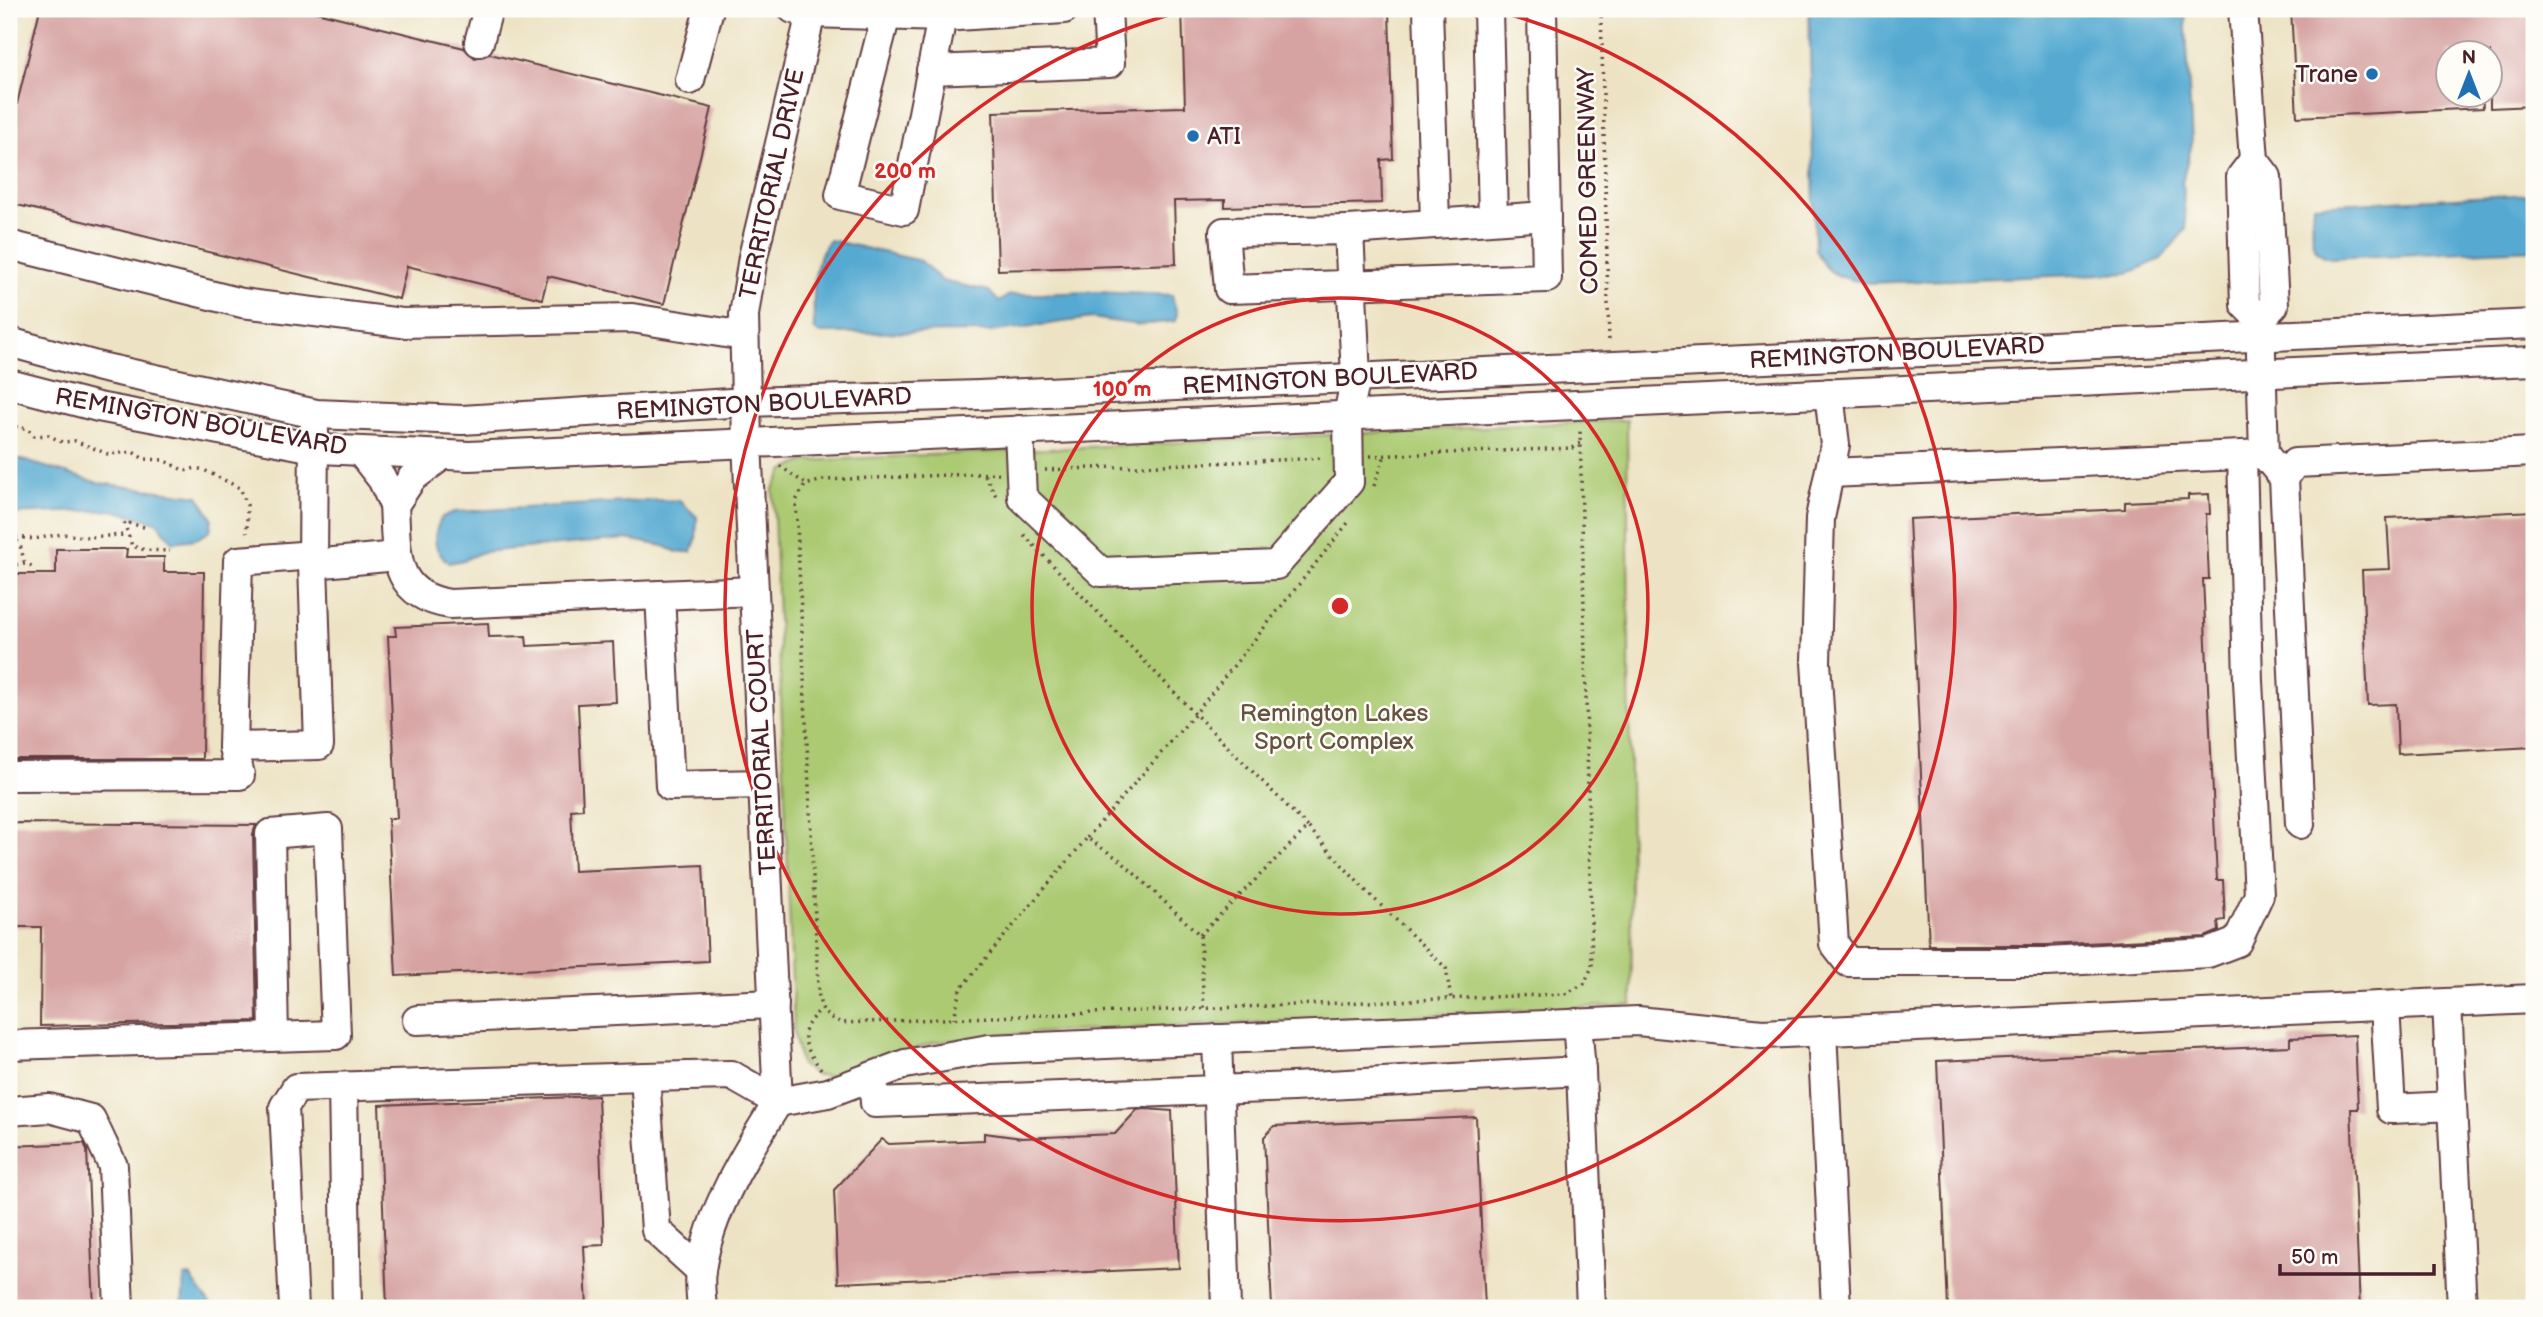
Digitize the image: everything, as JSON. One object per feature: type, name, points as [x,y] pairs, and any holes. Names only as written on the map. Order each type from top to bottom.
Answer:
[{"type":"street","points":[[479,43],[488,9]]},
{"type":"street","points":[[690,80],[709,9]]},
{"type":"street","points":[[805,10],[942,16],[1064,9]]},
{"type":"street","points":[[931,70],[1110,63],[1107,9]]},
{"type":"street","points":[[1428,9],[1435,222]]},
{"type":"street","points":[[1488,9],[1493,219]]},
{"type":"street","points":[[1542,9],[1546,216],[1547,278],[1229,289],[1224,232],[1349,230],[1546,216]]},
{"type":"street","points":[[1829,393],[1835,445],[1820,518],[1816,662],[1834,944],[1847,962],[2047,962],[2208,953],[2237,942],[2259,895],[2248,681],[2253,455],[2262,373],[2260,328],[2274,305],[2267,177],[2254,160],[2243,9]]},
{"type":"street","name":"TERRITORIAL DRIVE","points":[[746,402],[744,315],[753,257],[805,10]]},
{"type":"street","points":[[900,13],[840,195],[904,210],[942,16]]},
{"type":"street","points":[[1019,430],[1023,498],[1101,572],[1276,565],[1349,482],[1348,415],[1356,377],[1349,230]]},
{"type":"street","points":[[9,245],[242,303],[402,323],[632,318],[744,335]]},
{"type":"street","name":"REMINGTON BOULEVARD","points":[[9,342],[100,367],[316,414],[462,420],[746,402],[1356,377],[2260,328],[2534,324]]},
{"type":"street","name":"REMINGTON BOULEVARD","points":[[9,384],[98,407],[312,447],[443,455],[2534,361]]},
{"type":"street","name":"TERRITORIAL COURT","points":[[746,402],[778,1102]]},
{"type":"street","points":[[233,747],[319,746],[313,560],[312,447],[316,414]]},
{"type":"street","points":[[360,451],[383,479],[394,505],[397,556],[405,580],[417,593],[433,601],[450,604],[754,591]]},
{"type":"street","points":[[2300,824],[2284,478],[2295,463],[2534,452]]},
{"type":"street","points":[[394,505],[412,478],[443,455]]},
{"type":"street","points":[[1830,473],[2253,455],[2284,478]]},
{"type":"street","points":[[9,776],[240,775],[233,747],[238,561],[397,556]]},
{"type":"street","points":[[660,596],[670,786],[763,784]]},
{"type":"street","points":[[9,1045],[274,1037],[336,1035],[328,829],[270,834],[274,1037]]},
{"type":"street","points":[[294,1308],[284,1107],[296,1088],[731,1075],[778,1102],[828,1093],[905,1065],[989,1049],[1638,1021],[1762,1034],[2534,999]]},
{"type":"street","points":[[2446,1003],[2462,1308]]},
{"type":"street","points":[[416,1020],[774,1004]]},
{"type":"street","points":[[2385,1006],[2391,1109],[2452,1106]]},
{"type":"street","points":[[1577,1023],[1591,1308]]},
{"type":"street","points":[[1822,1031],[1836,1308]]},
{"type":"street","points":[[1217,1039],[1226,1308]]},
{"type":"street","points":[[873,1076],[876,1103],[1219,1090],[1581,1071]]},
{"type":"street","points":[[645,1077],[656,1230],[701,1271]]},
{"type":"street","points":[[342,1087],[347,1308]]},
{"type":"street","points":[[702,1308],[701,1271],[714,1221],[753,1142],[778,1102]]},
{"type":"street","points":[[9,1111],[49,1108],[91,1119],[113,1166],[119,1308]]},
{"type":"path","name":"COMED GREENWAY","points":[[1601,9],[1608,353]]},
{"type":"path","points":[[1580,419],[1592,967],[1584,984],[1565,995],[844,1023],[831,1020],[821,1009],[817,971],[796,500],[807,485],[823,480],[1573,448],[1580,443]]},
{"type":"path","points":[[9,425],[27,429],[34,436],[48,435],[62,442],[75,441],[108,454],[133,452],[144,459],[163,460],[184,471],[195,468],[222,477],[240,488],[244,496],[247,533]]},
{"type":"path","points":[[779,466],[807,485]]},
{"type":"path","points":[[144,527],[124,522],[126,535],[132,546],[145,550],[170,551]]},
{"type":"path","points":[[9,529],[16,537],[25,564]]},
{"type":"path","points":[[16,537],[34,540],[62,534],[88,537],[126,535]]},
{"type":"path","points":[[9,565],[25,564],[35,567]]},
{"type":"path","points":[[954,1019],[960,989],[1195,714],[1308,827],[1363,888],[1446,968],[1451,999]]},
{"type":"path","points":[[1200,935],[1308,827]]},
{"type":"path","points":[[1087,838],[1120,860],[1200,935],[1204,1009]]},
{"type":"path","points":[[821,1009],[807,1023],[805,1044],[809,1056],[827,1077]]},
{"type":"green space","name":"Remington Lakes Sport Complex","points":[[1627,420],[1632,1005],[1013,1034],[935,1042],[833,1076],[816,1075],[801,1065],[794,1034],[773,489],[784,470],[805,461]]},
{"type":"water","points":[[1809,9],[2185,9],[2192,144],[2182,182],[2186,229],[2161,259],[2129,273],[1868,283],[1829,270],[1815,249]]},
{"type":"water","points":[[2534,194],[2534,249],[2330,258],[2322,255],[2313,244],[2313,205]]},
{"type":"water","points":[[830,240],[921,261],[942,281],[989,291],[999,302],[1009,295],[1093,292],[1172,295],[1177,314],[1175,321],[1139,325],[1092,318],[990,332],[818,333],[814,329],[814,282],[819,259]]},
{"type":"water","points":[[9,456],[99,483],[198,496],[212,518],[210,531],[196,539],[173,542],[157,522],[112,510],[9,514]]},
{"type":"water","points":[[680,501],[697,517],[696,540],[691,552],[677,552],[664,546],[626,539],[482,552],[449,563],[439,553],[435,542],[436,530],[442,517],[454,512]]},
{"type":"water","points":[[190,1276],[213,1308],[182,1308],[184,1277]]},
{"type":"building","points":[[40,9],[304,9],[464,48],[475,58],[490,54],[712,108],[664,304],[548,276],[542,299],[407,266],[399,299],[9,203],[9,137]]},
{"type":"building","name":"ATI","points":[[1182,9],[1389,9],[1393,159],[1381,160],[1382,203],[1225,207],[1225,200],[1174,201],[1176,264],[998,270],[993,112],[1185,107]]},
{"type":"building","name":"Trane","points":[[2291,9],[2534,9],[2534,106],[2504,107],[2504,38],[2434,38],[2434,108],[2483,108],[2297,117]]},
{"type":"building","points":[[2209,494],[2210,514],[2206,514],[2209,579],[2203,579],[2217,880],[2223,880],[2225,920],[2218,921],[2219,931],[2205,937],[2047,945],[1929,945],[1909,519],[2125,509],[2125,502],[2188,499],[2188,495]]},
{"type":"building","points":[[2534,511],[2534,747],[2398,754],[2396,704],[2368,705],[2362,570],[2390,569],[2387,518]]},
{"type":"building","points":[[56,549],[127,549],[126,557],[164,557],[164,572],[204,572],[202,759],[9,759],[9,574],[56,574]]},
{"type":"building","points":[[488,623],[489,637],[526,636],[527,646],[613,642],[616,702],[578,704],[583,809],[571,810],[574,871],[703,865],[708,961],[396,976],[388,819],[397,818],[388,636],[396,636],[395,627]]},
{"type":"building","points":[[9,823],[256,825],[253,834],[257,1021],[40,1026],[41,927],[9,927]]},
{"type":"building","points":[[2355,1035],[2358,1109],[2351,1109],[2360,1308],[1948,1308],[1937,1061],[2290,1046],[2290,1038]]},
{"type":"building","points":[[598,1096],[604,1245],[584,1246],[587,1308],[387,1308],[379,1105]]},
{"type":"building","points":[[1137,1110],[1172,1111],[1179,1268],[838,1283],[834,1190],[882,1139],[889,1144],[984,1140],[984,1133],[1022,1138],[1115,1134]]},
{"type":"building","points":[[1476,1117],[1485,1308],[1272,1308],[1264,1137],[1274,1126]]},
{"type":"building","points":[[84,1143],[87,1150],[94,1308],[9,1308],[9,1146]]},
{"type":"place","name":"Trane","points":[[2372,74]]},
{"type":"place","name":"ATI","points":[[1193,136]]}]
